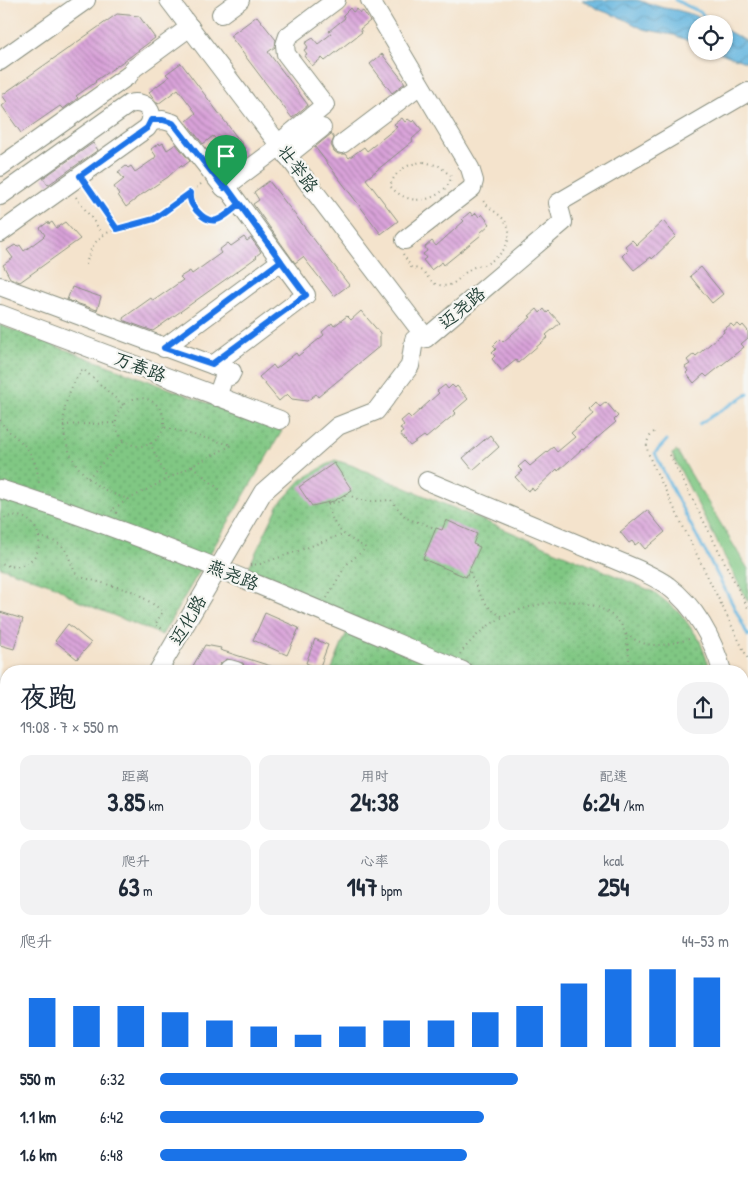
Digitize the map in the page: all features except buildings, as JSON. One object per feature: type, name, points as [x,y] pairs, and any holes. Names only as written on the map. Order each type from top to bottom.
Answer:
[{"type":"street","points":[[0,61],[86,0]]},
{"type":"street","name":"壮举路","points":[[169,0],[426,338]]},
{"type":"street","points":[[220,14],[240,0]]},
{"type":"street","points":[[282,148],[325,105],[286,54],[285,45],[288,36],[336,0]]},
{"type":"street","points":[[370,0],[470,168],[474,181],[472,188],[405,240]]},
{"type":"street","points":[[157,65],[194,32]]},
{"type":"street","points":[[0,167],[129,75],[134,68],[194,32]]},
{"type":"street","points":[[342,144],[420,85]]},
{"type":"street","name":"迈尧路","points":[[218,568],[263,492],[338,426],[376,411],[410,366],[414,340],[426,338],[563,222],[558,203],[748,92]]},
{"type":"street","points":[[0,196],[129,104],[139,102],[144,104],[150,111],[151,120],[147,128],[0,233]]},
{"type":"street","points":[[151,120],[163,120],[173,123],[224,188],[282,148],[322,128]]},
{"type":"street","points":[[212,364],[306,295],[226,186]]},
{"type":"street","points":[[164,348],[281,261]]},
{"type":"street","points":[[0,286],[232,372],[230,376],[224,377],[222,398]]},
{"type":"street","name":"万春路","points":[[0,314],[280,420]]},
{"type":"street","points":[[427,482],[637,569],[668,586],[700,621],[714,648],[720,665]]},
{"type":"street","name":"燕尧路","points":[[0,488],[218,568],[448,665]]},
{"type":"street","name":"迈化路","points":[[162,665],[218,568]]},
{"type":"path","points":[[416,163],[432,163],[446,170],[451,176],[444,190],[424,200],[409,199],[390,186],[397,173],[416,163]]},
{"type":"path","points":[[86,265],[91,248],[103,234],[154,219],[213,175]]},
{"type":"path","points":[[74,180],[117,229]]},
{"type":"path","points":[[74,180],[103,234]]},
{"type":"path","points":[[405,240],[403,256],[411,267],[421,270],[429,280],[442,286],[454,284],[473,268],[484,265],[497,256],[505,249],[509,238],[507,224],[472,188]]},
{"type":"path","points":[[190,193],[189,199],[193,206],[204,219],[212,222],[218,221],[240,204]]},
{"type":"path","points":[[124,405],[83,369],[66,398],[63,425],[70,454],[88,478],[108,492],[129,499],[232,445],[164,426]]},
{"type":"path","points":[[139,398],[151,400],[160,408],[164,426],[158,438],[150,443],[135,445],[124,439],[116,423],[119,411],[124,405],[133,399],[139,398]]},
{"type":"path","points":[[0,420],[8,432],[29,451],[35,464],[39,479],[39,490],[36,500]]},
{"type":"path","points":[[63,425],[116,423]]},
{"type":"path","points":[[654,432],[648,437],[645,445],[651,461],[748,659]]},
{"type":"path","points":[[88,478],[124,439]]},
{"type":"path","points":[[150,443],[167,479]]},
{"type":"path","points":[[670,455],[748,608]]},
{"type":"path","points":[[192,466],[220,490]]},
{"type":"path","points":[[321,611],[346,565],[366,548],[342,534],[333,519],[328,504],[342,501],[347,493],[352,497],[367,502],[391,500],[406,518],[435,528]]},
{"type":"path","points":[[0,520],[12,516],[24,518],[34,525],[40,544],[35,556],[25,564],[12,566],[0,562]]},
{"type":"path","points":[[237,576],[242,566],[260,564],[342,534]]},
{"type":"path","points":[[39,537],[60,543],[65,548],[77,576],[135,592],[163,611],[155,625],[178,637]]},
{"type":"path","points":[[470,572],[486,605],[492,611],[504,617]]},
{"type":"path","points":[[458,665],[461,652],[486,627],[504,617],[536,606],[563,601],[573,601],[594,606],[621,624],[626,634],[629,665]]},
{"type":"path","points":[[626,634],[651,646],[666,646],[689,639]]},
{"type":"green space","points":[[0,325],[282,431],[162,635],[78,601],[55,586],[0,567]]},
{"type":"green space","points":[[677,451],[748,569],[748,602],[672,454]]},
{"type":"green space","points":[[335,460],[351,465],[654,592],[680,613],[699,639],[709,665],[333,665],[352,620],[247,571],[279,504],[301,480]]},
{"type":"water","points":[[582,0],[637,0],[693,15],[688,15],[688,41],[674,35],[643,29]]},
{"type":"water","points":[[733,34],[748,42],[748,63],[733,58]]},
{"type":"waterway","points":[[675,0],[703,15]]},
{"type":"waterway","points":[[699,424],[748,394]]},
{"type":"waterway","points":[[667,440],[655,453],[748,636]]},
{"type":"route","points":[[226,186],[224,188],[173,123],[163,120],[151,120],[147,128],[80,176],[117,229],[149,222],[190,193],[189,199],[193,206],[204,219],[212,222],[218,221],[240,204],[281,261],[164,348],[212,364],[306,295],[240,204],[226,186]]}]
